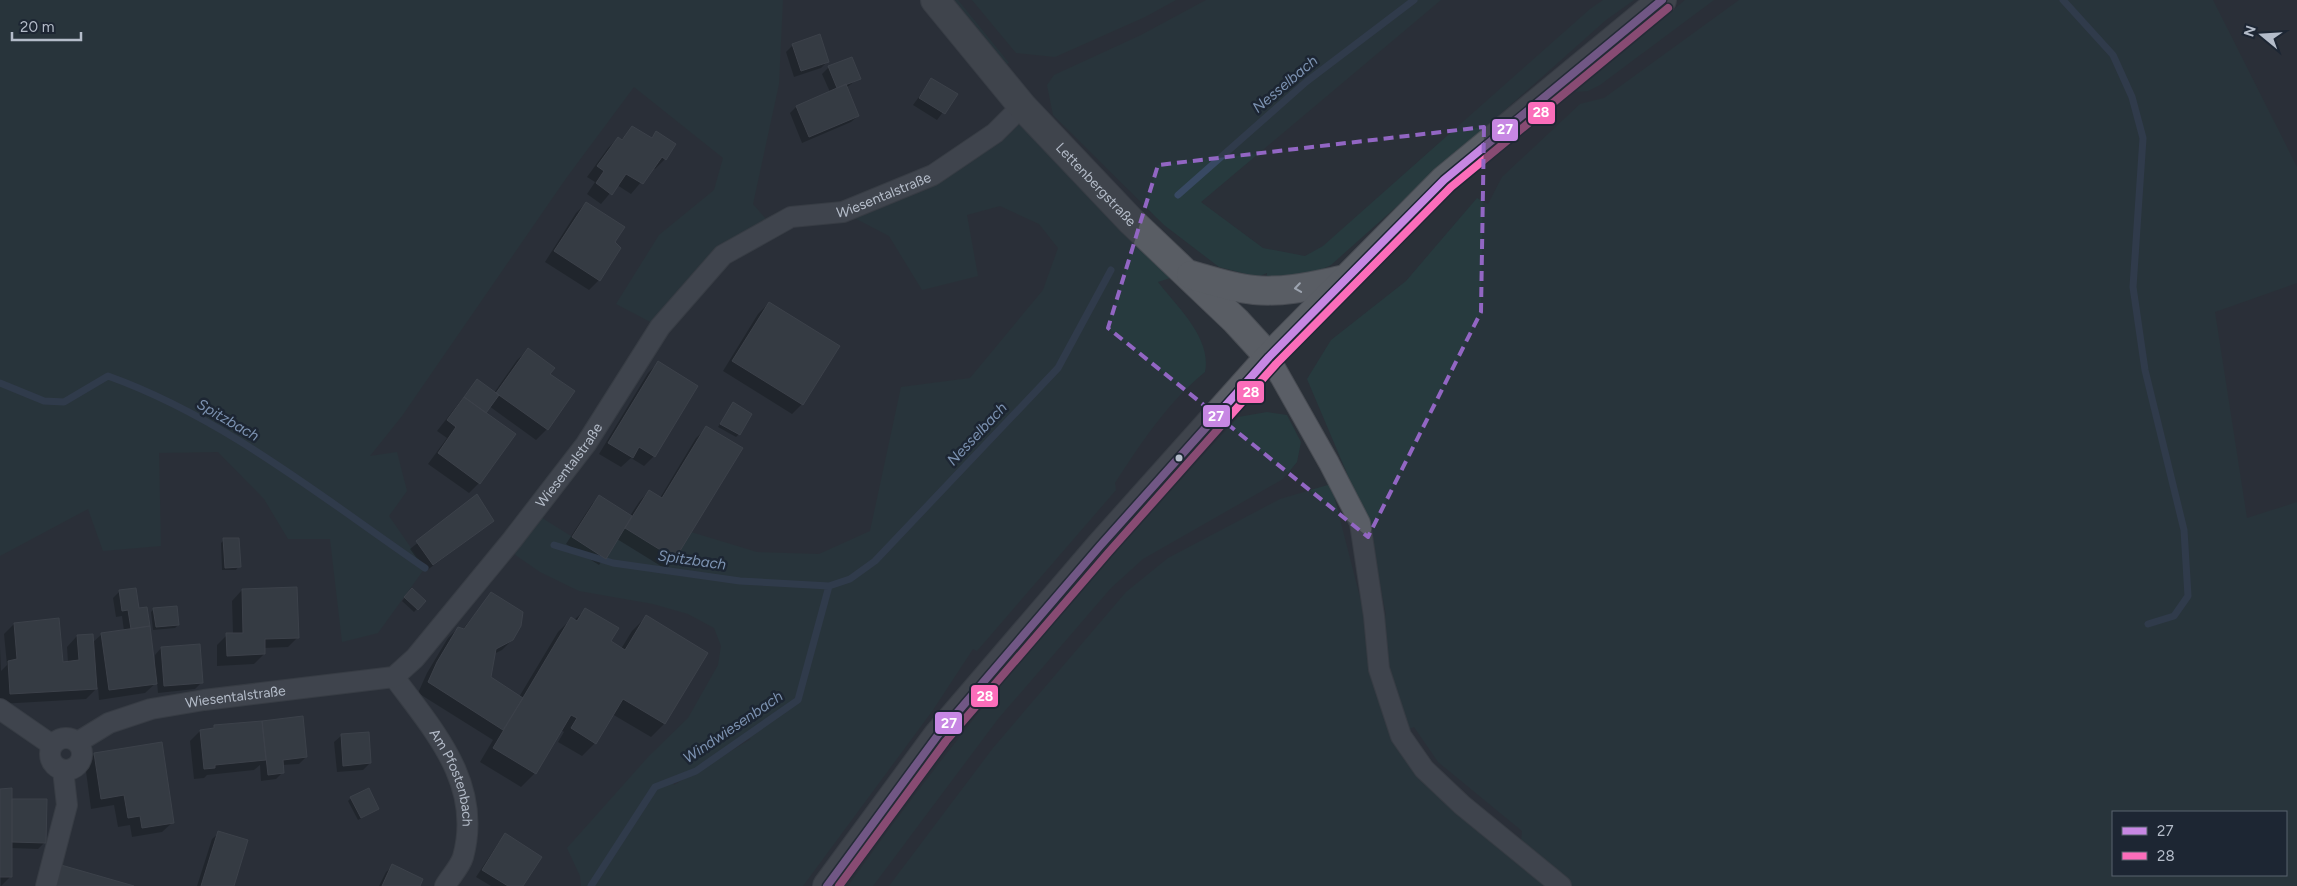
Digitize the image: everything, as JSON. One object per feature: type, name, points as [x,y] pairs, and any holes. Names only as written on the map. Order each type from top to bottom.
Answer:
[{"type":"main road","name":"Lettenbergstraße","points":[[935,0],[1022,106],[1131,220],[1236,321],[1268,357]]},
{"type":"main road","points":[[827,886],[938,735],[1100,546],[1268,357],[1444,180],[1662,0]]},
{"type":"main road","points":[[1185,273],[1230,286],[1254,290],[1300,288],[1346,279]]},
{"type":"street","name":"Wiesentalstraße","points":[[78,742],[109,723],[150,709],[214,699],[394,677],[415,658],[512,540],[586,444],[660,327],[723,255],[791,217],[843,212],[933,175],[995,133],[1022,106]]},
{"type":"street","points":[[1268,357],[1329,463],[1360,524],[1374,616],[1379,669],[1400,736],[1424,769],[1462,805],[1561,886]]},
{"type":"street","name":"Am Pfostenbach","points":[[394,677],[442,741],[460,780],[469,815],[463,858],[444,886]]},
{"type":"street","points":[[0,709],[52,745]]},
{"type":"street","points":[[66,737],[78,742],[82,751],[81,761],[73,768],[63,770],[56,766],[51,760],[50,752],[52,745],[57,740],[66,737]]},
{"type":"street","points":[[46,886],[66,805],[63,770]]},
{"type":"highlighted area","points":[[1484,127],[1481,312],[1368,537],[1108,328],[1158,165]]},
{"type":"green space","points":[[0,0],[783,0],[779,84],[753,204],[771,225],[723,255],[660,327],[616,304],[659,235],[714,190],[723,158],[634,87],[567,177],[402,416],[370,456],[397,452],[407,491],[389,516],[425,568],[378,633],[342,642],[330,539],[288,539],[264,499],[218,452],[159,453],[161,546],[103,551],[88,509],[0,556]]},
{"type":"green space","points":[[949,0],[958,0],[1009,63],[1005,64]]},
{"type":"green space","points":[[972,0],[1176,0],[1145,17],[1055,57],[1016,53]]},
{"type":"green space","points":[[1206,0],[1441,0],[1201,202],[1263,248],[1305,256],[1323,246],[1590,9],[1603,0],[1634,0],[1606,20],[1331,265],[1312,274],[1266,282],[1267,273],[1258,277],[1219,267],[1164,225],[1053,115],[1047,85],[1054,75],[1141,35]]},
{"type":"green space","points":[[1685,0],[1714,0],[1600,85],[1588,91],[1575,92]]},
{"type":"green space","points":[[1739,0],[2213,0],[2297,167],[2297,283],[2215,312],[2247,518],[2297,502],[2297,886],[1570,886],[1521,843],[1522,831],[1438,762],[1414,727],[1393,736],[1491,841],[1545,886],[889,886],[993,748],[1126,592],[1168,558],[1280,499],[1331,484],[1364,613],[1386,615],[1368,523],[1307,379],[1331,340],[1406,281],[1477,198],[1488,204],[1502,177],[1580,104],[1604,98]]},
{"type":"green space","points":[[1022,106],[1185,273],[1158,282],[1183,312],[1198,335],[1206,359],[1205,372],[1179,396],[1156,424],[1115,483],[1116,490],[977,651],[973,649],[933,710],[803,886],[581,886],[580,876],[567,848],[649,756],[688,718],[718,665],[721,646],[714,628],[688,614],[653,604],[579,591],[540,572],[514,554],[539,516],[606,558],[625,528],[691,532],[757,552],[819,554],[870,531],[901,387],[970,378],[1043,290],[1058,248],[1039,224],[1000,206],[967,215],[978,276],[922,290],[889,236],[843,212],[933,175]],"holes":[[[745,737],[751,739],[674,785],[672,780],[696,771]]]},
{"type":"green space","points":[[1267,412],[1287,415],[1301,442],[1297,462],[1283,479],[1143,559],[1111,588],[998,719],[873,886],[848,886],[967,727],[1036,642],[1093,577],[1238,417]]},
{"type":"building","points":[[820,34],[829,62],[801,71],[792,44]]},
{"type":"building","points":[[852,57],[861,79],[837,88],[828,66]]},
{"type":"building","points":[[931,78],[958,94],[945,114],[919,98]]},
{"type":"building","points":[[846,84],[859,116],[809,137],[796,106]]},
{"type":"building","points":[[632,126],[652,138],[656,131],[676,144],[666,160],[662,157],[643,184],[626,174],[612,195],[596,183],[604,171],[597,166],[618,137],[622,140]]},
{"type":"building","points":[[586,202],[625,227],[615,242],[621,248],[600,281],[554,251]]},
{"type":"building","points":[[769,302],[840,346],[803,405],[732,361]]},
{"type":"building","points":[[528,348],[555,368],[550,374],[575,391],[548,430],[496,393]]},
{"type":"building","points":[[658,361],[698,386],[655,457],[639,447],[633,458],[608,443]]},
{"type":"building","points":[[477,379],[499,395],[486,413],[464,397]]},
{"type":"building","points":[[464,397],[516,434],[480,484],[438,453],[456,427],[447,420]]},
{"type":"building","points":[[733,402],[752,414],[740,435],[720,424]]},
{"type":"building","points":[[706,426],[743,448],[675,559],[625,528],[649,490],[662,498]]},
{"type":"building","points":[[477,494],[494,521],[433,565],[416,541]]},
{"type":"building","points":[[599,495],[632,516],[606,559],[572,537]]},
{"type":"building","points":[[223,538],[239,538],[241,567],[225,568]]},
{"type":"building","points":[[297,587],[299,638],[265,639],[265,654],[227,656],[226,633],[243,633],[242,589]]},
{"type":"building","points":[[136,588],[139,608],[147,607],[150,626],[131,629],[128,610],[122,611],[119,590]]},
{"type":"building","points":[[412,588],[426,601],[418,610],[404,597]]},
{"type":"building","points":[[491,592],[523,612],[521,626],[513,640],[496,649],[491,677],[523,698],[503,730],[428,682],[437,662],[458,627],[464,629]]},
{"type":"building","points":[[177,606],[179,625],[156,627],[153,608]]},
{"type":"building","points":[[585,608],[619,628],[611,641],[625,650],[646,615],[708,653],[665,724],[623,699],[596,744],[571,728],[577,718],[571,715],[536,774],[493,748],[571,617],[577,621]]},
{"type":"building","points":[[59,618],[63,662],[79,660],[77,635],[93,634],[97,689],[10,694],[8,661],[17,659],[14,623]]},
{"type":"building","points":[[150,626],[157,684],[109,690],[101,633]]},
{"type":"building","points":[[200,644],[203,683],[164,686],[161,647]]},
{"type":"building","points":[[303,716],[307,757],[283,760],[284,773],[268,775],[262,721]]},
{"type":"building","points":[[262,721],[266,760],[215,765],[215,768],[204,769],[200,730],[214,728],[214,725]]},
{"type":"building","points":[[369,732],[371,763],[343,766],[341,734]]},
{"type":"building","points":[[162,742],[174,823],[142,828],[140,816],[128,818],[124,795],[101,799],[94,753]]},
{"type":"building","points":[[12,788],[12,877],[0,877],[0,789]]},
{"type":"building","points":[[369,788],[379,809],[361,818],[350,797]]},
{"type":"building","points":[[12,799],[47,799],[46,843],[12,842]]},
{"type":"building","points":[[218,831],[248,840],[234,886],[201,886]]},
{"type":"building","points":[[505,833],[542,857],[523,886],[508,886],[482,870]]},
{"type":"building","points":[[392,864],[423,879],[420,886],[382,886]]},
{"type":"building","points":[[61,865],[134,886],[55,886]]},
{"type":"waterway","name":"Nesselbach","points":[[1178,195],[1306,82],[1414,0]]},
{"type":"waterway","points":[[2063,0],[2113,55],[2132,97],[2143,138],[2133,287],[2145,370],[2184,530],[2188,596],[2174,616],[2148,624]]},
{"type":"waterway","name":"Nesselbach","points":[[554,545],[613,563],[740,581],[829,586],[850,579],[875,561],[1058,368],[1111,270]]},
{"type":"waterway","name":"Spitzbach","points":[[0,383],[44,401],[64,402],[108,376],[151,393],[233,437],[311,488],[425,568]]},
{"type":"waterway","name":"Windwiesenbach","points":[[591,886],[655,787],[696,771],[798,700],[829,586]]},
{"type":"transit line","name":"27","points":[[827,886],[938,735],[1100,546],[1269,357],[1444,180],[1662,0]]},
{"type":"transit line","name":"28","points":[[839,886],[946,741],[1108,553],[1276,364],[1451,187],[1668,8]]}]
